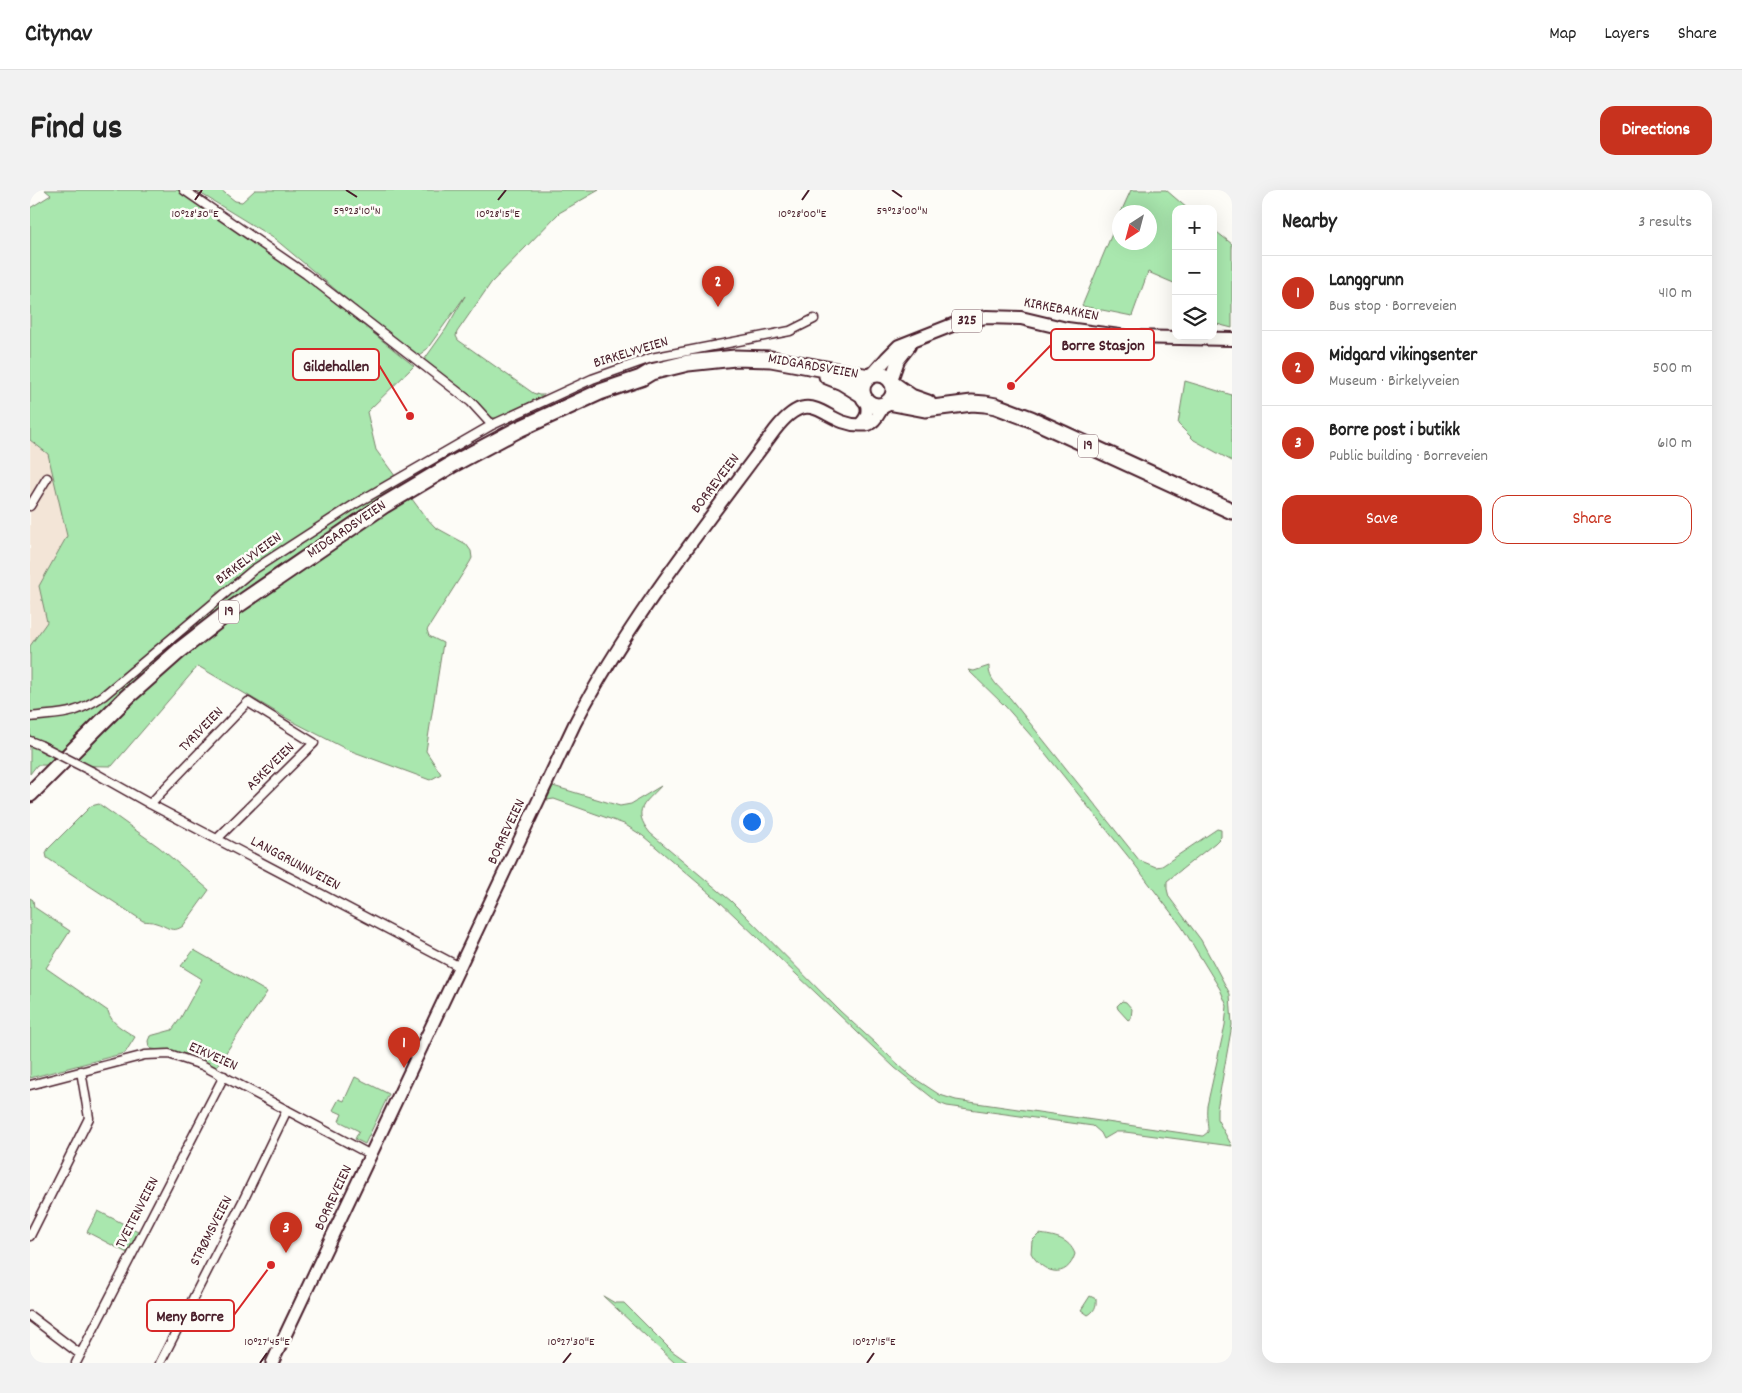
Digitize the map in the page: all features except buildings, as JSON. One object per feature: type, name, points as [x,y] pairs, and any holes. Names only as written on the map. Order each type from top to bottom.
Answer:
[{"type":"highway","name":"MIDGARDSVEIEN","points":[[30,794],[59,763],[127,698],[200,634],[276,578],[384,506],[453,464],[519,429],[567,406],[641,378],[651,372],[688,363],[718,359],[749,358],[789,361],[871,376]]},
{"type":"highway","name":"MIDGARDSVEIEN","points":[[641,378],[719,365],[785,367],[833,378],[865,398]]},
{"type":"highway","name":"19","points":[[871,376],[883,374],[912,397],[939,406]]},
{"type":"highway","points":[[865,398],[863,385],[871,376]]},
{"type":"highway","points":[[886,403],[894,395],[892,382]]},
{"type":"highway","name":"19","points":[[865,398],[875,405],[886,403],[925,409],[972,403],[996,406],[1232,511]]},
{"type":"highway","name":"MIDGARDSVEIEN","points":[[30,805],[65,766],[88,736]]},
{"type":"main road","name":"KIRKEBAKKEN","points":[[871,376],[899,346],[916,338],[972,319],[1020,318],[1098,334],[1127,337],[1232,339]]},
{"type":"main road","points":[[892,382],[898,360],[916,338]]},
{"type":"main road","points":[[859,425],[868,412],[865,398]]},
{"type":"main road","points":[[859,425],[866,425],[872,422],[886,403]]},
{"type":"main road","name":"BORREVEIEN","points":[[272,1363],[588,699],[605,668],[648,603],[788,415],[801,409],[814,408],[848,424],[859,425]]},
{"type":"street","points":[[184,190],[306,274],[471,402],[492,425]]},
{"type":"street","name":"BIRKELYVEIEN","points":[[30,716],[72,713],[86,708],[103,696],[253,570],[355,504],[492,425],[592,379],[651,358],[790,331],[814,319]]},
{"type":"street","points":[[30,506],[47,478]]},
{"type":"street","name":"TYRIVEIEN","points":[[150,804],[248,702],[280,721]]},
{"type":"street","name":"ASKEVEIEN","points":[[218,838],[314,743],[280,721]]},
{"type":"street","name":"LANGGRUNNVEIEN","points":[[30,741],[96,773],[150,804],[218,838],[460,967]]},
{"type":"street","name":"EIKVEIEN","points":[[30,1085],[146,1055],[169,1054],[202,1065],[224,1076],[371,1155]]},
{"type":"street","points":[[30,1236],[89,1118],[81,1071]]},
{"type":"street","name":"TVEITENVEIEN","points":[[76,1363],[224,1076]]},
{"type":"street","name":"STRØMSVEIEN","points":[[160,1363],[243,1201],[287,1110]]},
{"type":"street","points":[[30,1316],[80,1354]]},
{"type":"shaded area","points":[[30,440],[48,454],[67,536],[39,586],[47,622],[30,646]]},
{"type":"green space","points":[[45,190],[186,190],[312,284],[414,366],[367,412],[376,450],[423,514],[435,527],[466,544],[471,551],[472,558],[470,562],[427,630],[429,636],[443,643],[426,751],[441,774],[430,780],[346,749],[288,719],[198,666],[112,766],[37,765],[30,774],[30,646],[47,622],[39,586],[67,536],[48,454],[30,440],[30,208],[51,195]]},
{"type":"green space","points":[[195,190],[221,190],[235,201],[242,202],[255,190],[599,190],[559,213],[491,283],[457,332],[458,340],[533,393],[544,395],[501,417],[488,416],[425,363],[424,360],[446,329],[465,296],[427,349],[419,355],[410,352],[275,239]]},
{"type":"green space","points":[[1131,190],[1166,190],[1183,205],[1172,205],[1172,282],[1148,272],[1132,316],[1082,306],[1112,234],[1112,250],[1157,250],[1157,205],[1124,205]]},
{"type":"green space","points":[[1217,232],[1232,244],[1232,328],[1217,324]]},
{"type":"green space","points":[[1185,381],[1232,395],[1232,461],[1194,440],[1178,424]]},
{"type":"green space","points":[[989,666],[989,671],[996,684],[1010,698],[1139,860],[1156,867],[1162,866],[1217,829],[1221,830],[1221,837],[1215,843],[1167,881],[1167,889],[1169,897],[1201,940],[1230,994],[1232,1025],[1217,1109],[1217,1119],[1232,1146],[1125,1132],[1116,1132],[1104,1139],[1101,1133],[1093,1126],[947,1106],[939,1103],[895,1068],[718,900],[643,836],[624,824],[554,799],[547,800],[553,786],[620,806],[631,804],[661,786],[642,807],[641,818],[650,833],[731,901],[840,1011],[911,1076],[940,1095],[956,1100],[1203,1136],[1208,1132],[1207,1106],[1225,1025],[1227,1006],[1220,989],[1182,927],[1135,865],[1033,738],[1005,706],[968,670],[974,671]]},
{"type":"green space","points":[[99,804],[159,847],[209,890],[183,926],[169,929],[154,922],[143,921],[47,858],[46,853],[48,849],[91,806]]},
{"type":"green space","points":[[30,898],[33,900],[34,907],[70,931],[46,968],[108,1011],[115,1023],[135,1037],[125,1053],[30,1078]]},
{"type":"green space","points":[[194,950],[267,992],[216,1067],[188,1054],[149,1047],[148,1041],[150,1036],[172,1030],[202,979],[181,966]]},
{"type":"green space","points":[[1122,1001],[1126,1002],[1132,1009],[1131,1018],[1128,1020],[1117,1006]]},
{"type":"green space","points":[[355,1077],[389,1094],[365,1144],[355,1139],[359,1131],[339,1121],[342,1114],[333,1110],[339,1099],[344,1101]]},
{"type":"green space","points":[[98,1211],[140,1232],[129,1254],[87,1232]]},
{"type":"green space","points":[[1039,1234],[1060,1239],[1069,1244],[1075,1254],[1071,1263],[1066,1268],[1054,1271],[1041,1265],[1036,1260],[1031,1253],[1032,1241]]},
{"type":"green space","points":[[603,1296],[615,1303],[624,1303],[672,1351],[689,1363],[675,1363]]},
{"type":"green space","points":[[1090,1296],[1096,1299],[1096,1304],[1088,1315],[1081,1310]]},
{"type":"place","name":"Midgard vikingsenter","points":[[718,307]]},
{"type":"place","name":"Borre Stasjon","points":[[1011,386]]},
{"type":"place","name":"Gildehallen","points":[[410,416]]},
{"type":"place","name":"Langgrunn","points":[[404,1068]]},
{"type":"place","name":"Borre post i butikk","points":[[286,1253]]},
{"type":"place","name":"Meny Borre","points":[[271,1265]]}]
